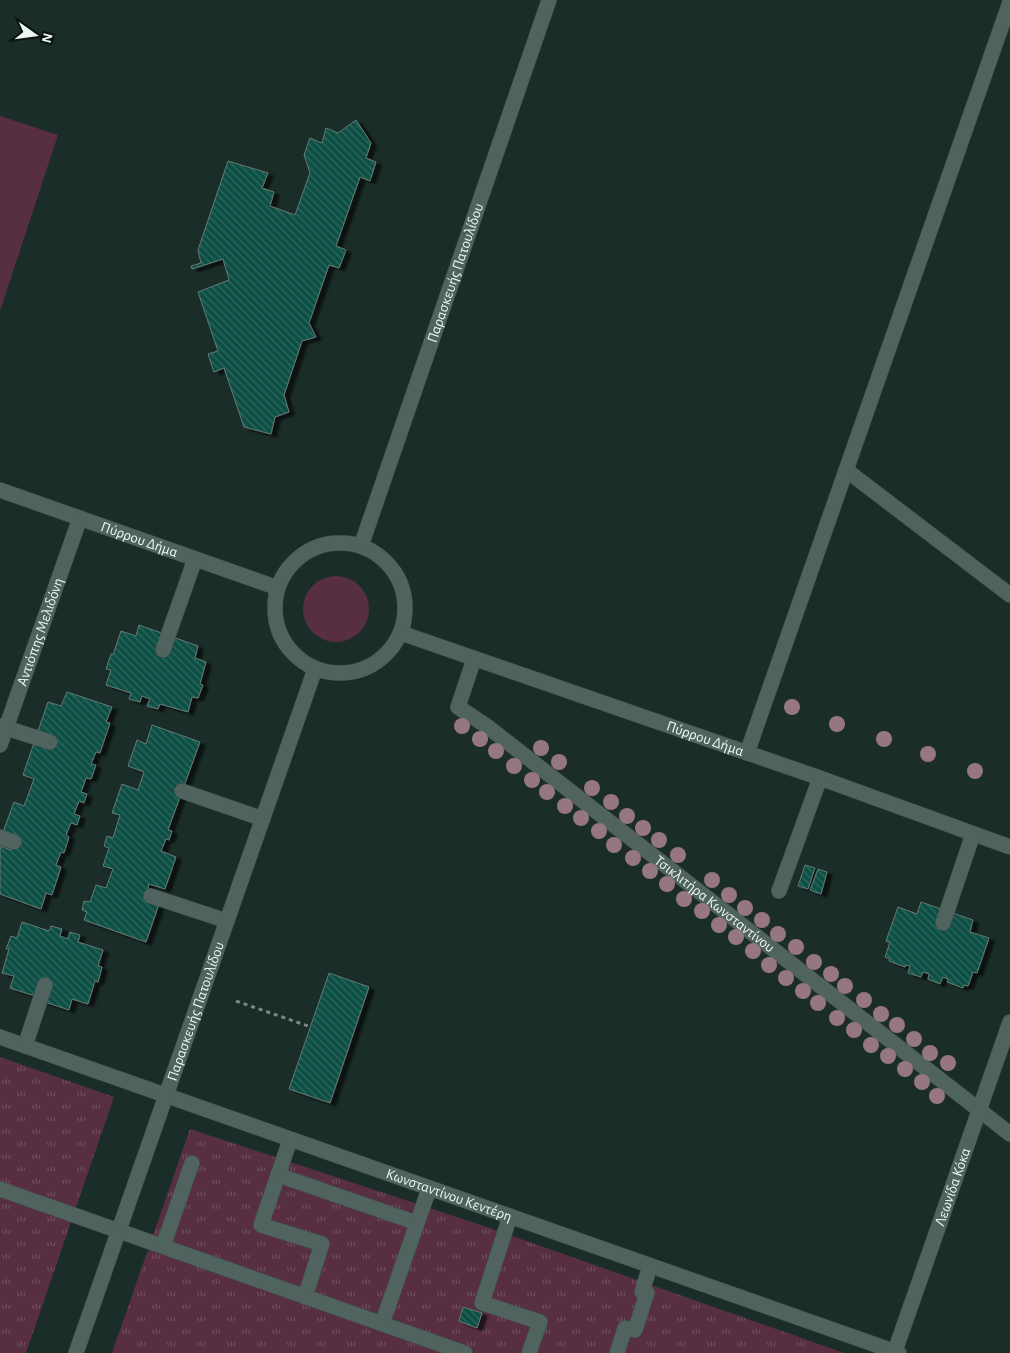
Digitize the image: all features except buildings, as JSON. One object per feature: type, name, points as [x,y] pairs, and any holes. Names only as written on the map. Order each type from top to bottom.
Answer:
[{"type":"street","name":"Παρασκευής Πατουλίδου","points":[[361,546],[549,0]]},
{"type":"street","points":[[747,753],[1010,2]]},
{"type":"street","points":[[846,470],[1010,595]]},
{"type":"street","name":"Πύρρου Δήμα","points":[[0,490],[278,588]]},
{"type":"street","name":"Αντιόπης Μελιδόνη","points":[[0,745],[3,727],[80,518]]},
{"type":"street","points":[[340,543],[361,546],[380,556],[394,571],[403,590],[406,612],[401,633],[387,654],[366,669],[341,674],[315,669],[295,656],[281,636],[275,612],[278,588],[287,570],[302,555],[320,546],[340,543]]},
{"type":"street","points":[[163,650],[195,559]]},
{"type":"street","name":"Πύρρου Δήμα","points":[[401,633],[820,778],[1010,847]]},
{"type":"street","name":"Τσικλιτήρα Κωνσταντίνου","points":[[474,659],[458,707],[488,727],[1010,1134]]},
{"type":"street","name":"Παρασκευής Πατουλίδου","points":[[76,1353],[315,669]]},
{"type":"street","points":[[3,727],[50,742]]},
{"type":"street","points":[[779,891],[820,778]]},
{"type":"street","points":[[182,791],[263,819]]},
{"type":"street","points":[[943,923],[973,834]]},
{"type":"street","points":[[150,896],[227,921]]},
{"type":"street","points":[[24,1046],[45,984]]},
{"type":"street","name":"Λεωνίδα Κόκα","points":[[897,1352],[1010,1022]]},
{"type":"street","name":"Κωνσταντίνου Κεντέρη","points":[[0,1037],[166,1097],[897,1352]]},
{"type":"street","points":[[290,1140],[261,1225],[322,1244],[305,1297]]},
{"type":"street","points":[[163,1246],[192,1162]]},
{"type":"street","points":[[278,1175],[417,1222]]},
{"type":"street","points":[[0,1189],[465,1353]]},
{"type":"street","points":[[382,1324],[429,1189]]},
{"type":"street","points":[[510,1216],[482,1303],[540,1322],[529,1353]]},
{"type":"street","points":[[617,1353],[625,1328],[634,1330],[647,1294],[642,1292],[650,1266]]},
{"type":"path","points":[[236,1001],[311,1027]]},
{"type":"green space","points":[[0,116],[58,135],[0,311]]},
{"type":"green space","points":[[330,576],[342,576],[354,581],[364,591],[369,603],[367,622],[354,637],[342,642],[330,642],[318,637],[308,627],[303,615],[303,603],[308,591],[318,581]]},
{"type":"green space","points":[[0,1057],[114,1097],[26,1353],[0,1353]]},
{"type":"green space","points":[[190,1129],[487,1227],[844,1353],[112,1353]]}]
